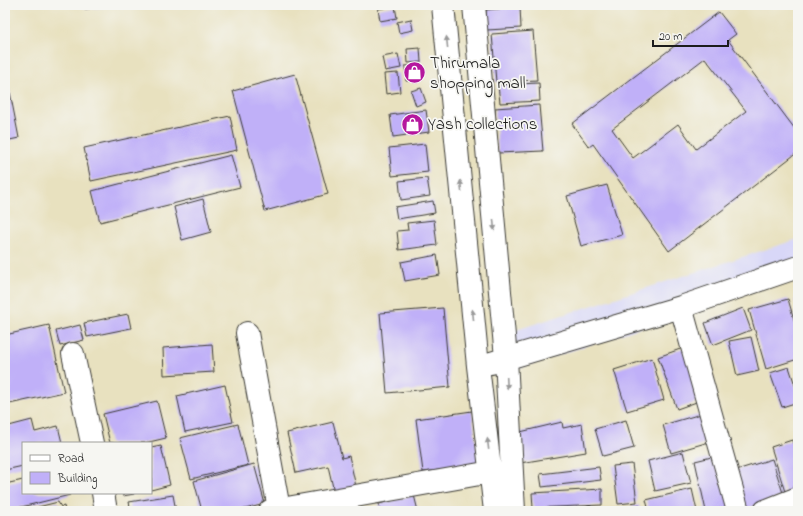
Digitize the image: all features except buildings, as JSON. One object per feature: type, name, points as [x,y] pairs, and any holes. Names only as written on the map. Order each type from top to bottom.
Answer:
[{"type":"street","points":[[443,5],[478,366],[495,511]]},
{"type":"street","points":[[474,5],[506,358],[514,511]]},
{"type":"street","points":[[478,366],[681,307],[798,267]]},
{"type":"street","points":[[681,307],[738,511]]},
{"type":"street","points":[[247,333],[275,510],[491,472]]},
{"type":"street","points":[[73,354],[92,442]]},
{"type":"street","points":[[102,494],[106,511]]},
{"type":"street","points":[[766,511],[798,498]]},
{"type":"shaded area","points":[[798,239],[798,275],[514,370],[513,331]]},
{"type":"place","name":"Thirumala shopping mall","points":[[415,73]]},
{"type":"place","name":"Yash collections","points":[[412,124]]}]
